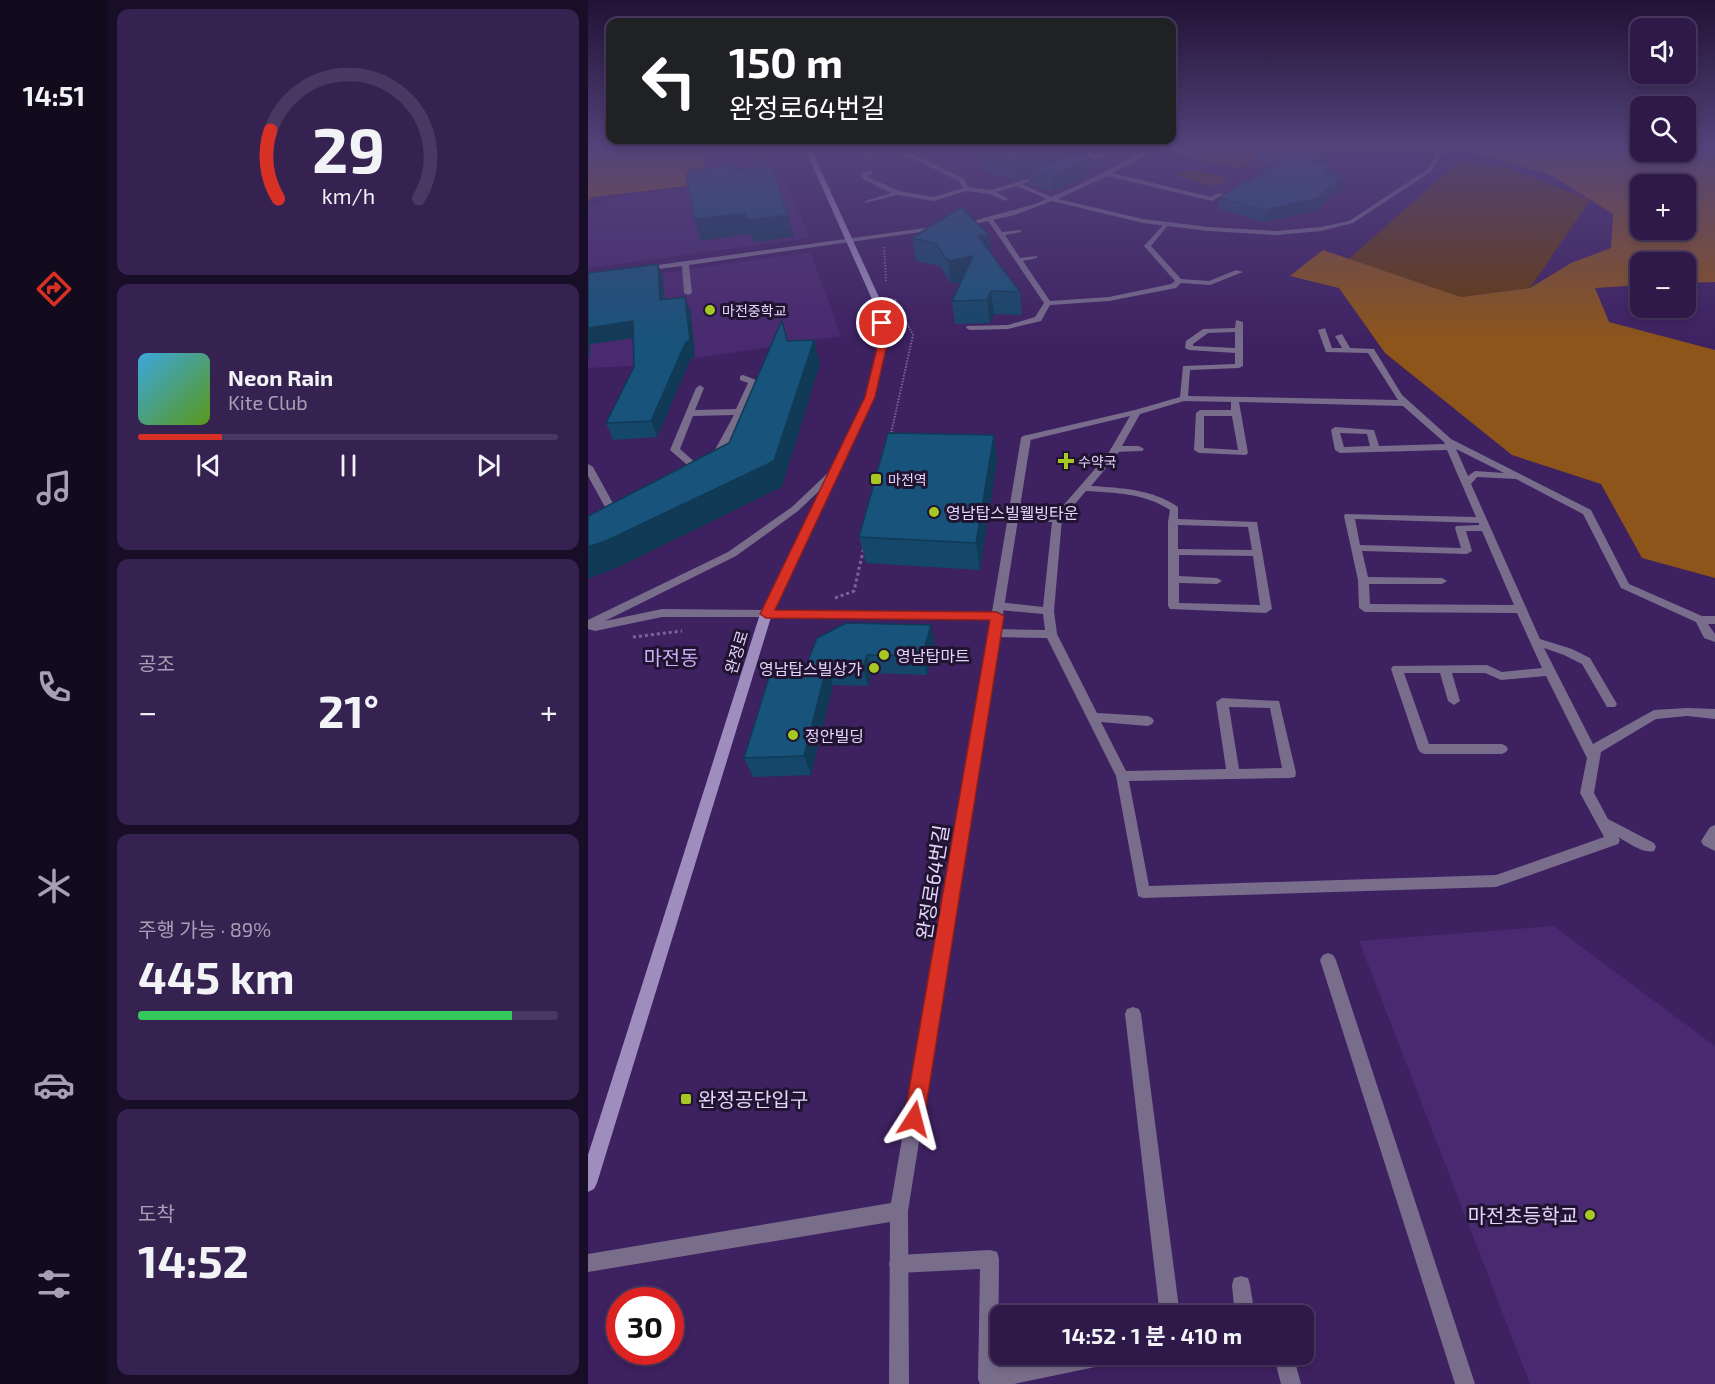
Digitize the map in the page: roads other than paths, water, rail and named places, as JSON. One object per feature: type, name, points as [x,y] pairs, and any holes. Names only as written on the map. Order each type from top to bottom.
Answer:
[{"type":"main road","name":"완정로","points":[[588,1183],[766,614],[870,397],[884,340],[879,306],[837,214]]},
{"type":"street","points":[[631,271],[872,238],[1013,214]]},
{"type":"street","points":[[1112,214],[1166,224],[1276,233],[1321,230],[1351,222],[1364,214]]},
{"type":"street","points":[[990,219],[1048,303]]},
{"type":"street","points":[[1166,224],[1147,246],[1179,281]]},
{"type":"street","points":[[1000,234],[1019,231]]},
{"type":"street","points":[[1018,260],[1035,258]]},
{"type":"street","points":[[685,263],[688,293]]},
{"type":"street","points":[[1048,303],[1109,299],[1173,286],[1179,281],[1210,283],[1239,272]]},
{"type":"street","points":[[970,328],[1008,327],[1038,319],[1048,303]]},
{"type":"street","points":[[1184,399],[1186,368],[1239,366],[1239,351],[1239,326],[1206,331],[1189,343],[1189,348],[1239,351]]},
{"type":"street","points":[[1322,330],[1329,350],[1371,351],[1399,398],[1449,444],[1587,512],[1624,586],[1700,620],[1715,620]]},
{"type":"street","points":[[1339,336],[1347,350]]},
{"type":"street","points":[[694,479],[704,474],[732,436],[753,382],[743,378]]},
{"type":"street","points":[[700,388],[675,450],[704,474]]},
{"type":"street","points":[[1405,403],[1184,399],[1137,412],[1115,449],[1057,519],[1048,611],[1051,634],[1122,776],[1143,892],[1496,881],[1613,840],[1587,792],[1595,749],[1654,715],[1687,712],[1715,714]]},
{"type":"street","points":[[1235,400],[1243,453],[1199,450],[1200,414],[1236,413]]},
{"type":"street","points":[[690,413],[740,412]]},
{"type":"street","name":"완정로64번길","points":[[899,1384],[899,1211],[1026,438],[1137,412]]},
{"type":"street","points":[[1375,449],[1449,444]]},
{"type":"street","points":[[1449,444],[1536,642],[1593,757]]},
{"type":"street","points":[[1115,449],[1139,449]]},
{"type":"street","points":[[588,467],[618,519]]},
{"type":"street","points":[[588,626],[732,554],[795,509],[836,470]]},
{"type":"street","points":[[1467,483],[1475,474],[1522,478]]},
{"type":"street","points":[[1083,488],[1147,494],[1164,501],[1175,509],[1173,522],[1174,606],[1266,609],[1253,524],[1173,522]]},
{"type":"street","points":[[1484,524],[1349,516],[1362,580],[1365,608],[1521,609]]},
{"type":"street","points":[[1031,519],[1057,519]]},
{"type":"street","points":[[1356,548],[1467,551],[1460,528],[1484,524]]},
{"type":"street","points":[[1173,552],[1257,553]]},
{"type":"street","points":[[1174,579],[1217,581]]},
{"type":"street","points":[[1362,580],[1442,581]]},
{"type":"street","points":[[588,626],[662,613],[1048,611]]},
{"type":"street","points":[[1700,620],[1708,635],[1715,638]]},
{"type":"street","points":[[994,633],[1051,634]]},
{"type":"street","points":[[1536,642],[1568,652],[1586,662],[1611,704]]},
{"type":"street","points":[[1502,749],[1424,749],[1397,669],[1487,669],[1501,676],[1550,672]]},
{"type":"street","points":[[1445,669],[1454,701]]},
{"type":"street","points":[[1122,776],[1290,773],[1275,704],[1222,702],[1233,774]]},
{"type":"street","points":[[1092,717],[1148,721]]},
{"type":"street","points":[[1604,823],[1649,848]]},
{"type":"street","points":[[1715,831],[1708,841],[1715,845]]},
{"type":"street","points":[[1328,960],[1465,1384]]},
{"type":"street","points":[[1133,1014],[1169,1305]]},
{"type":"street","points":[[588,1263],[899,1211]]},
{"type":"street","points":[[898,1264],[990,1259],[988,1379],[1060,1365]]},
{"type":"street","points":[[1241,1285],[1244,1305]]},
{"type":"street","points":[[1286,1365],[1291,1384]]},
{"type":"place","name":"마전중학교","points":[[710,310]]},
{"type":"place","name":"수약국","points":[[1066,461]]},
{"type":"place","name":"마전역","points":[[876,479]]},
{"type":"place","name":"영남탑스빌웰빙타운","points":[[934,512]]},
{"type":"place","name":"영남탑마트","points":[[884,655]]},
{"type":"place","name":"영남탑스빌상가","points":[[874,668]]},
{"type":"place","name":"정안빌딩","points":[[793,735]]},
{"type":"place","name":"완정공단입구","points":[[686,1099]]},
{"type":"place","name":"마전초등학교","points":[[1590,1215]]},
{"type":"district","name":"마전동","points":[[671,657]]}]
